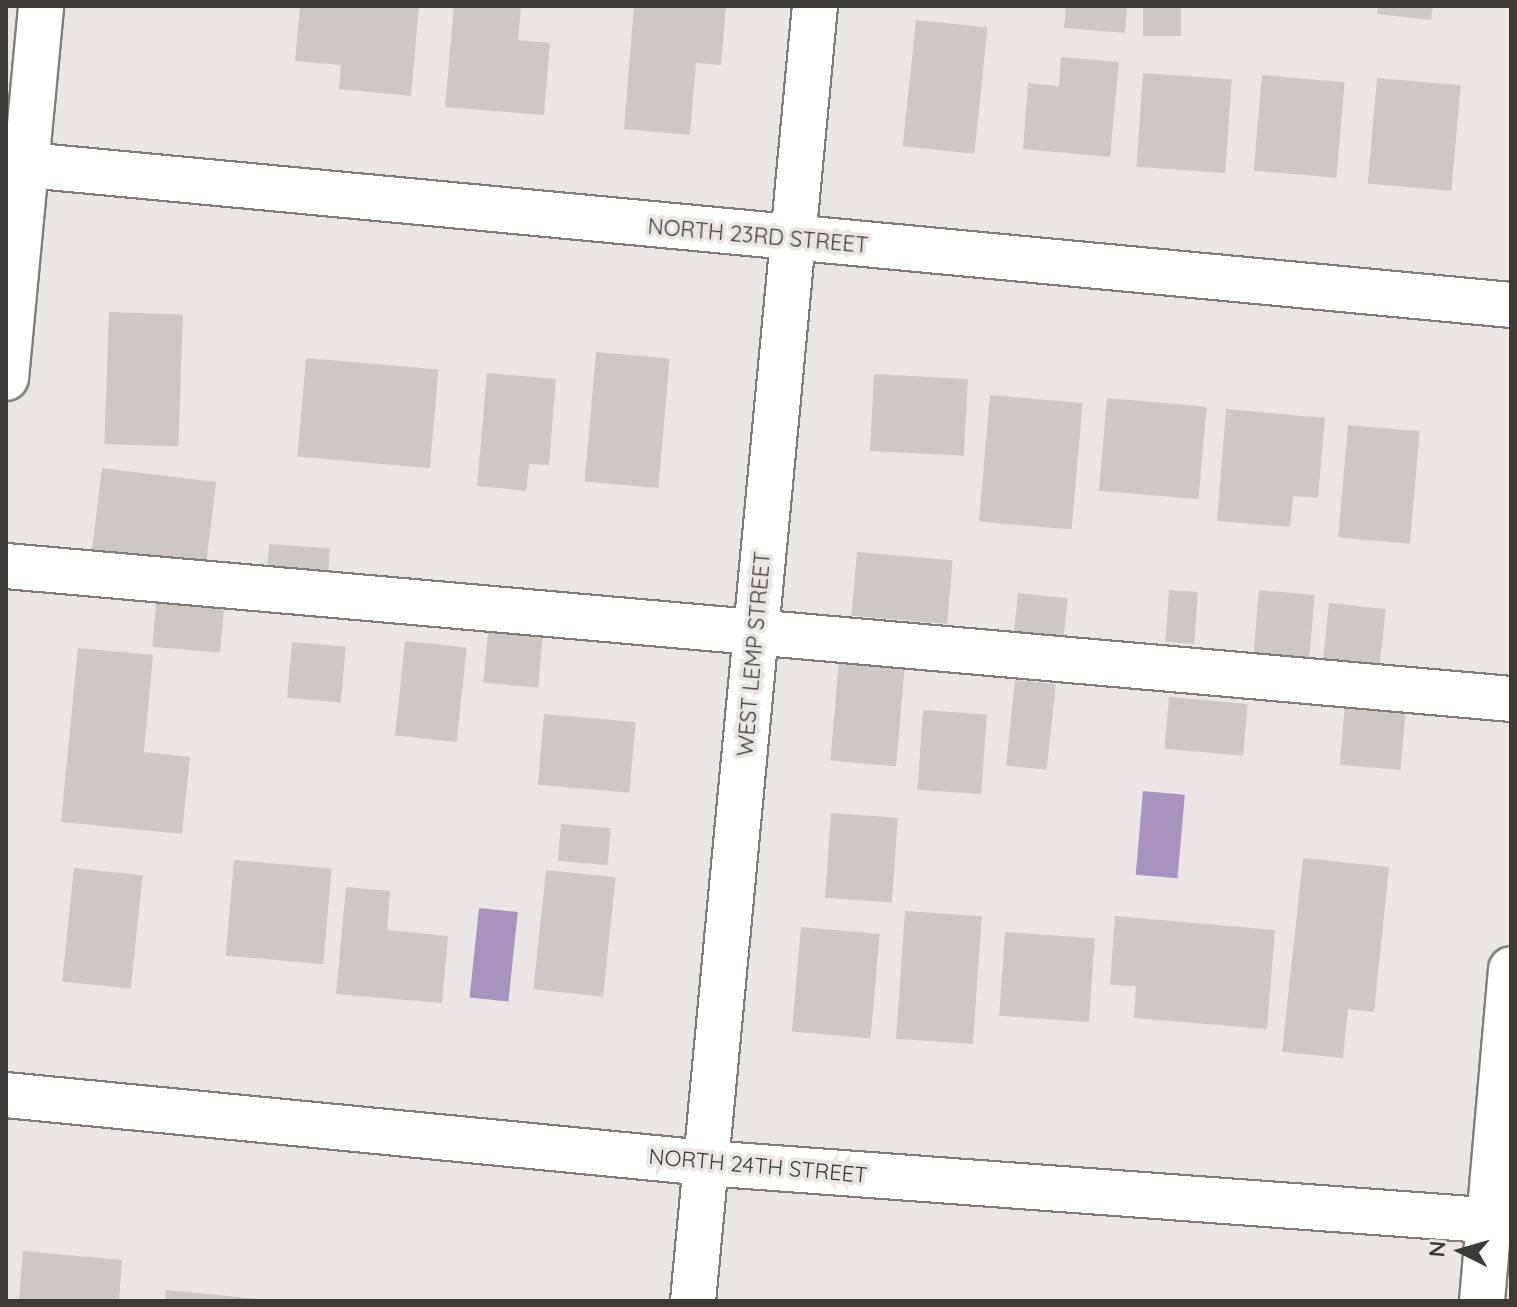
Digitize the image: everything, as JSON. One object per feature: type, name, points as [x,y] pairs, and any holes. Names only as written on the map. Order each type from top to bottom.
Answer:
[{"type":"street","points":[[6,378],[16,164],[41,6]]},
{"type":"street","name":"WEST LEMP STREET","points":[[693,1301],[815,6]]},
{"type":"street","name":"NORTH 23RD STREET","points":[[16,164],[793,240],[1511,305]]},
{"type":"street","points":[[6,566],[757,629],[1511,699]]},
{"type":"street","points":[[1482,1301],[1500,1221],[1511,969]]},
{"type":"street","name":"NORTH 24TH STREET","points":[[6,1095],[706,1163],[1500,1221]]},
{"type":"shaded area","points":[[1143,791],[1185,795],[1178,878],[1136,875]]},
{"type":"shaded area","points":[[479,908],[518,912],[508,1002],[470,998]]},
{"type":"building","points":[[300,6],[419,6],[411,96],[339,89],[341,65],[295,61]]},
{"type":"building","points":[[454,6],[521,6],[518,40],[550,43],[544,115],[445,107]]},
{"type":"building","points":[[634,6],[726,6],[721,65],[696,63],[690,135],[624,129]]},
{"type":"building","points":[[1066,6],[1127,6],[1125,33],[1064,28]]},
{"type":"building","points":[[1143,6],[1181,6],[1181,36],[1143,36]]},
{"type":"building","points":[[1378,6],[1433,6],[1431,20],[1377,14]]},
{"type":"building","points":[[916,20],[988,28],[974,154],[903,146]]},
{"type":"building","points":[[1061,57],[1119,62],[1110,157],[1023,149],[1028,83],[1059,86]]},
{"type":"building","points":[[1143,73],[1232,79],[1225,173],[1136,167]]},
{"type":"building","points":[[1262,75],[1345,82],[1336,178],[1254,171]]},
{"type":"building","points":[[1377,78],[1461,85],[1451,191],[1368,184]]},
{"type":"building","points":[[109,312],[183,315],[178,447],[104,444]]},
{"type":"building","points":[[596,352],[670,358],[658,488],[585,482]]},
{"type":"building","points":[[306,358],[438,370],[430,468],[297,457]]},
{"type":"building","points":[[487,373],[556,379],[549,465],[529,464],[526,491],[477,486]]},
{"type":"building","points":[[874,374],[968,379],[964,456],[870,451]]},
{"type":"building","points":[[990,395],[1083,403],[1072,530],[979,522]]},
{"type":"building","points":[[1107,398],[1207,407],[1199,499],[1099,491]]},
{"type":"building","points":[[1226,409],[1325,418],[1318,498],[1293,496],[1290,527],[1217,521]]},
{"type":"building","points":[[1348,425],[1420,431],[1410,544],[1338,538]]},
{"type":"building","points":[[102,468],[216,482],[206,563],[92,549]]},
{"type":"building","points":[[269,544],[330,548],[328,577],[267,573]]},
{"type":"building","points":[[857,552],[953,560],[947,624],[851,616]]},
{"type":"building","points":[[1169,590],[1198,592],[1194,644],[1165,642]]},
{"type":"building","points":[[1259,590],[1315,595],[1309,665],[1253,660]]},
{"type":"building","points":[[157,593],[225,599],[220,653],[152,647]]},
{"type":"building","points":[[1018,593],[1068,598],[1064,637],[1014,632]]},
{"type":"building","points":[[1329,603],[1386,609],[1379,672],[1322,666]]},
{"type":"building","points":[[489,619],[544,624],[538,688],[483,683]]},
{"type":"building","points":[[405,641],[467,647],[457,742],[395,735]]},
{"type":"building","points":[[292,642],[346,647],[341,702],[287,698]]},
{"type":"building","points":[[78,648],[153,655],[144,752],[190,757],[182,834],[61,822]]},
{"type":"building","points":[[839,661],[905,667],[896,766],[830,761]]},
{"type":"building","points":[[1015,680],[1056,684],[1047,770],[1006,766]]},
{"type":"building","points":[[1169,697],[1248,704],[1243,756],[1164,749]]},
{"type":"building","points":[[1345,704],[1406,709],[1400,770],[1340,765]]},
{"type":"building","points":[[923,710],[987,714],[981,794],[917,790]]},
{"type":"building","points":[[544,714],[636,722],[629,793],[538,785]]},
{"type":"building","points":[[831,813],[898,818],[892,902],[825,898]]},
{"type":"building","points":[[561,824],[611,828],[608,865],[558,861]]},
{"type":"building","points":[[1303,858],[1389,867],[1374,1012],[1348,1009],[1343,1058],[1282,1052]]},
{"type":"building","points":[[234,860],[332,869],[323,964],[226,956]]},
{"type":"building","points":[[74,868],[143,875],[131,989],[62,981]]},
{"type":"building","points":[[546,870],[616,877],[603,997],[533,989]]},
{"type":"building","points":[[346,887],[390,891],[387,930],[448,936],[442,1003],[336,994]]},
{"type":"building","points":[[905,911],[982,916],[973,1044],[896,1039]]},
{"type":"building","points":[[1115,916],[1275,930],[1267,1029],[1134,1018],[1136,986],[1110,985]]},
{"type":"building","points":[[801,927],[880,934],[871,1038],[792,1032]]},
{"type":"building","points":[[1005,932],[1095,938],[1089,1022],[999,1016]]},
{"type":"building","points":[[23,1251],[122,1260],[119,1301],[19,1301]]},
{"type":"building","points":[[166,1290],[258,1299],[258,1301],[165,1301]]}]
